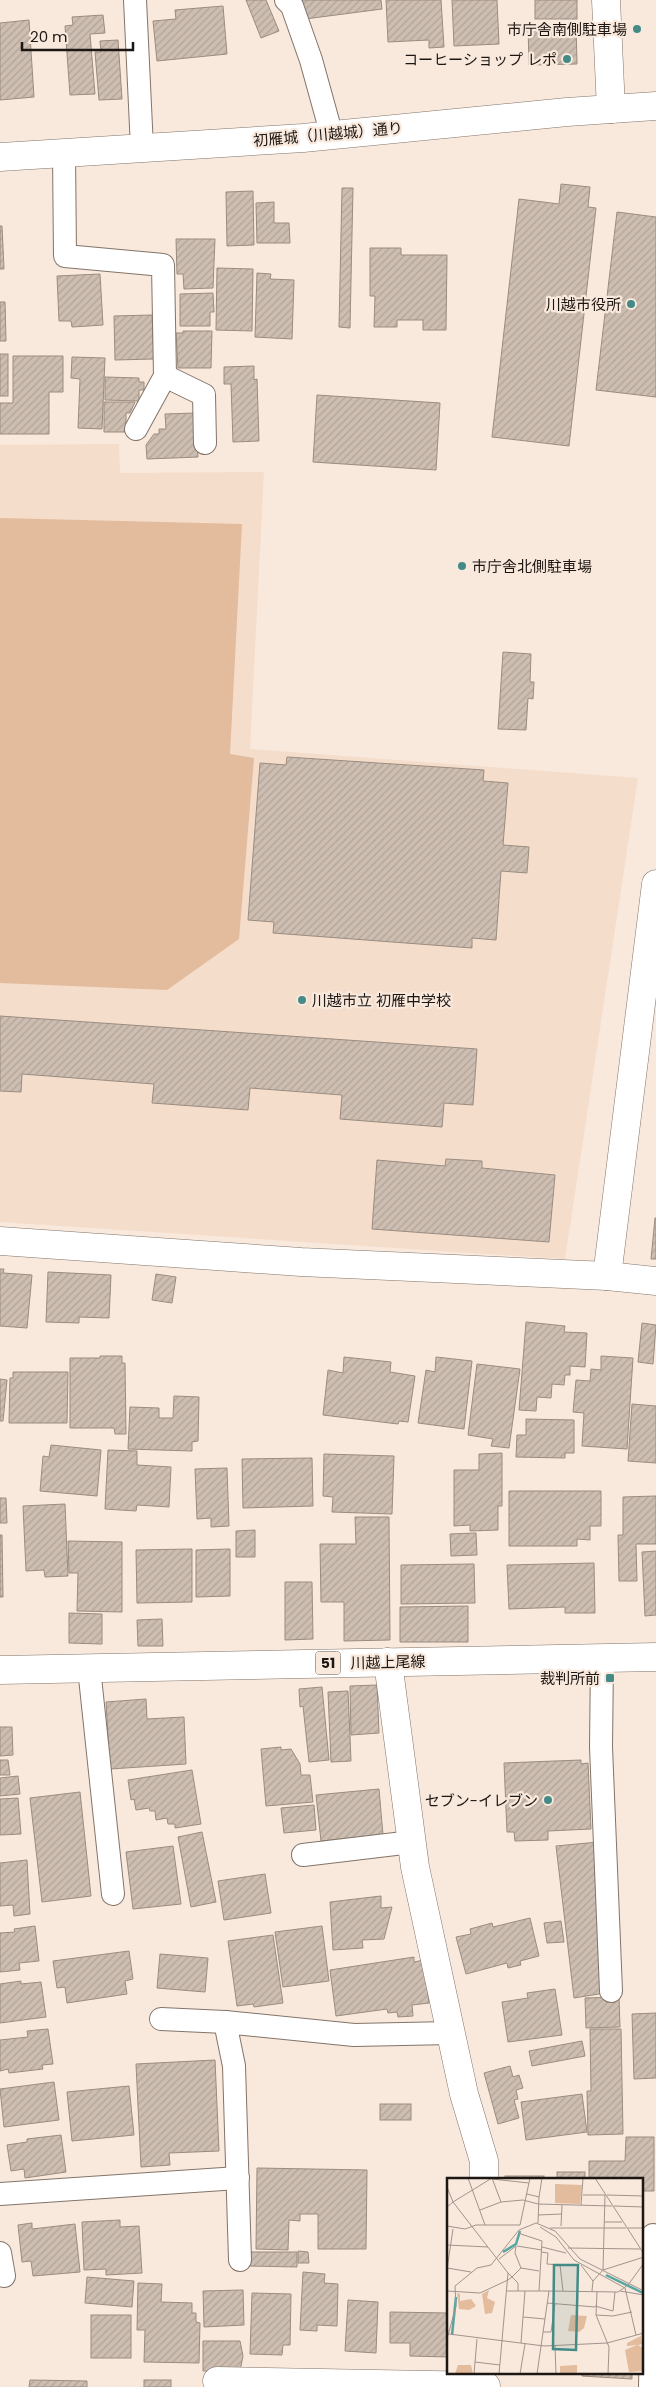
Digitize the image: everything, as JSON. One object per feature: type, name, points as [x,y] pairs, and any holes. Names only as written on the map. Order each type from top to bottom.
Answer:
[{"type":"street","points":[[606,0],[611,109]]},
{"type":"street","name":"初雁城（川越城）通り","points":[[0,157],[332,136],[656,106]]},
{"type":"street","points":[[607,1276],[656,884]]},
{"type":"street","points":[[0,1241],[301,1262],[607,1276],[656,1281]]},
{"type":"street","name":"川越上尾線","points":[[0,1670],[656,1657]]},
{"type":"street","points":[[388,1662],[415,1867],[464,2094],[484,2161],[484,2178]]},
{"type":"street","points":[[217,2381],[493,2387]]},
{"type":"lane","points":[[135,0],[142,148]]},
{"type":"lane","points":[[286,0],[292,6],[311,60],[332,136]]},
{"type":"lane","points":[[64,153],[65,256],[163,265],[165,376],[136,429]]},
{"type":"lane","points":[[165,376],[204,395],[205,443]]},
{"type":"lane","points":[[602,1658],[601,1747],[611,1991]]},
{"type":"lane","points":[[89,1668],[113,1894]]},
{"type":"lane","points":[[304,1855],[412,1842]]},
{"type":"lane","points":[[161,2020],[225,2022],[354,2035],[451,2033]]},
{"type":"lane","points":[[225,2022],[234,2066],[240,2260]]},
{"type":"lane","points":[[0,2194],[238,2178]]},
{"type":"lane","points":[[650,2387],[653,2235]]},
{"type":"lane","points":[[0,2253],[4,2276]]},
{"type":"shaded area","name":"川越市立 初雁中学校","points":[[119,444],[120,473],[264,472],[250,749],[638,778],[565,1259],[0,1222],[0,445]]},
{"type":"shaded area","points":[[0,518],[242,524],[230,754],[254,758],[239,939],[167,990],[0,983]]},
{"type":"building","points":[[246,0],[266,0],[279,31],[261,38]]},
{"type":"building","points":[[302,0],[381,0],[382,9],[305,19]]},
{"type":"building","points":[[386,0],[441,0],[444,47],[429,48],[429,40],[388,42]]},
{"type":"building","points":[[452,0],[497,0],[499,44],[454,46]]},
{"type":"building","points":[[535,0],[577,0],[577,19],[535,19]]},
{"type":"building","points":[[223,6],[227,54],[157,61],[153,21],[176,19],[175,10]]},
{"type":"building","points":[[103,15],[105,33],[90,34],[95,94],[70,95],[65,26],[73,25],[72,17]]},
{"type":"building","points":[[29,20],[34,97],[0,100],[0,23]]},
{"type":"building","points":[[576,24],[577,64],[529,65],[528,25]]},
{"type":"building","points":[[118,40],[122,99],[99,100],[95,52],[101,52],[100,41]]},
{"type":"building","points":[[561,184],[590,187],[588,207],[596,208],[569,446],[492,437],[519,199],[559,204]]},
{"type":"building","points":[[342,188],[353,188],[350,328],[339,327]]},
{"type":"building","points":[[253,191],[254,245],[227,246],[226,192]]},
{"type":"building","points":[[274,202],[274,223],[289,223],[290,243],[257,243],[256,203]]},
{"type":"building","name":"川越市役所","points":[[617,212],[656,217],[656,397],[596,390]]},
{"type":"building","points":[[0,226],[2,226],[4,269],[0,269]]},
{"type":"building","points":[[176,239],[215,239],[213,288],[184,289],[183,274],[177,274]]},
{"type":"building","points":[[370,248],[401,248],[401,255],[447,255],[446,330],[423,330],[423,320],[397,320],[397,327],[374,327],[375,296],[370,296]]},
{"type":"building","points":[[217,268],[253,269],[252,331],[216,330]]},
{"type":"building","points":[[257,273],[271,274],[270,279],[294,280],[292,339],[255,337]]},
{"type":"building","points":[[100,274],[103,325],[72,327],[71,321],[59,321],[57,276]]},
{"type":"building","points":[[213,293],[214,312],[210,312],[210,326],[180,326],[180,294]]},
{"type":"building","points":[[0,302],[5,302],[6,341],[0,341]]},
{"type":"building","points":[[152,315],[154,359],[115,360],[114,316]]},
{"type":"building","points":[[183,331],[212,331],[211,368],[178,368],[176,333],[183,333]]},
{"type":"building","points":[[0,354],[8,354],[8,396],[0,396]]},
{"type":"building","points":[[13,356],[63,356],[63,392],[49,392],[49,434],[0,434],[0,403],[13,403]]},
{"type":"building","points":[[72,357],[105,358],[102,429],[78,428],[80,379],[71,378]]},
{"type":"building","points":[[254,366],[254,380],[257,379],[259,441],[233,442],[231,384],[224,384],[224,367]]},
{"type":"building","points":[[105,377],[139,378],[139,382],[144,382],[144,390],[139,390],[139,401],[105,400]]},
{"type":"building","points":[[317,395],[440,403],[436,470],[313,462]]},
{"type":"building","points":[[104,402],[135,402],[130,413],[126,413],[126,432],[104,432]]},
{"type":"building","points":[[196,413],[198,457],[147,459],[146,445],[154,434],[159,434],[159,429],[166,429],[165,414]]},
{"type":"building","points":[[503,652],[531,654],[530,682],[534,682],[533,699],[528,698],[526,730],[498,729]]},
{"type":"building","points":[[287,757],[484,770],[483,781],[508,783],[503,845],[529,847],[527,873],[501,871],[496,940],[472,938],[472,948],[273,933],[274,922],[248,920],[260,763],[286,765]]},
{"type":"building","points":[[0,1016],[477,1049],[473,1105],[444,1103],[442,1127],[340,1119],[342,1095],[250,1088],[248,1110],[152,1103],[154,1084],[22,1074],[21,1092],[0,1091]]},
{"type":"building","points":[[446,1159],[482,1161],[482,1168],[555,1175],[549,1242],[372,1229],[377,1160],[445,1166]]},
{"type":"building","points":[[655,1218],[656,1259],[651,1259]]},
{"type":"building","points":[[0,1269],[4,1269],[3,1273],[32,1275],[27,1328],[0,1326]]},
{"type":"building","points":[[48,1272],[111,1275],[109,1318],[79,1317],[79,1323],[46,1322]]},
{"type":"building","points":[[156,1274],[176,1277],[172,1303],[152,1300]]},
{"type":"building","points":[[526,1322],[565,1326],[564,1332],[587,1333],[585,1367],[570,1366],[570,1375],[565,1375],[564,1385],[552,1384],[551,1398],[537,1397],[536,1411],[519,1410]]},
{"type":"building","points":[[642,1323],[656,1325],[653,1364],[638,1362]]},
{"type":"building","points":[[100,1356],[122,1356],[122,1363],[125,1363],[126,1434],[115,1434],[114,1428],[70,1428],[70,1358],[100,1358]]},
{"type":"building","points":[[601,1356],[633,1358],[627,1449],[582,1446],[584,1413],[573,1412],[576,1380],[590,1381],[591,1369],[601,1370]]},
{"type":"building","points":[[344,1357],[391,1362],[390,1372],[415,1376],[408,1422],[399,1421],[398,1424],[323,1415],[328,1370],[343,1373]]},
{"type":"building","points":[[436,1357],[472,1361],[464,1429],[418,1423],[426,1370],[435,1372]]},
{"type":"building","points":[[477,1364],[520,1369],[509,1448],[491,1446],[493,1439],[468,1435]]},
{"type":"building","points":[[13,1372],[68,1372],[67,1423],[9,1423],[10,1378],[13,1378]]},
{"type":"building","points":[[0,1379],[7,1380],[3,1421],[0,1421]]},
{"type":"building","points":[[174,1396],[199,1397],[198,1441],[192,1442],[192,1451],[128,1449],[130,1407],[159,1408],[159,1418],[173,1418]]},
{"type":"building","points":[[632,1404],[656,1406],[656,1463],[628,1461]]},
{"type":"building","points":[[526,1419],[574,1420],[574,1453],[565,1453],[565,1458],[516,1457],[517,1435],[526,1435]]},
{"type":"building","points":[[51,1445],[101,1450],[97,1496],[40,1491],[43,1456],[49,1457]]},
{"type":"building","points":[[108,1450],[137,1451],[137,1465],[171,1467],[169,1507],[137,1505],[136,1511],[105,1509]]},
{"type":"building","points":[[502,1453],[502,1506],[498,1506],[498,1530],[470,1531],[470,1525],[454,1526],[454,1470],[479,1470],[479,1454]]},
{"type":"building","points":[[324,1454],[394,1456],[392,1514],[332,1512],[333,1497],[323,1496]]},
{"type":"building","points":[[312,1458],[313,1506],[243,1508],[242,1459]]},
{"type":"building","points":[[227,1468],[229,1526],[211,1527],[211,1518],[197,1519],[195,1469]]},
{"type":"building","points":[[509,1491],[601,1491],[601,1526],[590,1526],[590,1540],[577,1539],[577,1546],[509,1546]]},
{"type":"building","points":[[656,1496],[656,1544],[636,1544],[637,1581],[619,1581],[618,1535],[623,1535],[623,1497]]},
{"type":"building","points":[[0,1498],[6,1498],[7,1523],[0,1523]]},
{"type":"building","points":[[65,1504],[68,1576],[45,1577],[44,1570],[26,1571],[23,1506]]},
{"type":"building","points":[[355,1517],[389,1517],[390,1640],[344,1641],[344,1602],[321,1602],[320,1544],[356,1544]]},
{"type":"building","points":[[255,1530],[255,1557],[236,1557],[236,1531]]},
{"type":"building","points":[[476,1533],[477,1555],[451,1556],[450,1534]]},
{"type":"building","points":[[0,1535],[2,1535],[3,1597],[0,1597]]},
{"type":"building","points":[[68,1541],[122,1542],[122,1612],[77,1611],[78,1573],[69,1573]]},
{"type":"building","points":[[192,1549],[192,1602],[137,1603],[136,1550]]},
{"type":"building","points":[[230,1549],[230,1596],[196,1597],[196,1550]]},
{"type":"building","points":[[656,1551],[656,1615],[645,1616],[642,1552]]},
{"type":"building","points":[[594,1563],[595,1613],[565,1613],[565,1607],[509,1609],[507,1565]]},
{"type":"building","points":[[474,1564],[475,1603],[401,1604],[401,1565]]},
{"type":"building","points":[[285,1582],[312,1582],[313,1639],[285,1640]]},
{"type":"building","points":[[468,1606],[468,1642],[400,1642],[400,1607]]},
{"type":"building","points":[[69,1613],[102,1614],[102,1644],[69,1643]]},
{"type":"building","points":[[162,1619],[163,1646],[138,1646],[137,1620]]},
{"type":"building","points":[[377,1685],[379,1733],[351,1735],[350,1686]]},
{"type":"building","points":[[322,1687],[329,1760],[309,1762],[303,1706],[300,1707],[299,1689]]},
{"type":"building","points":[[348,1691],[351,1761],[331,1762],[328,1692]]},
{"type":"building","points":[[146,1699],[147,1719],[184,1717],[186,1764],[110,1769],[106,1702]]},
{"type":"building","points":[[0,1727],[12,1727],[13,1755],[0,1756]]},
{"type":"building","points":[[281,1747],[281,1750],[291,1749],[300,1764],[301,1775],[310,1775],[313,1802],[266,1806],[261,1749]]},
{"type":"building","points":[[0,1760],[8,1760],[10,1775],[0,1775]]},
{"type":"building","points":[[581,1760],[581,1764],[588,1763],[591,1829],[548,1831],[548,1840],[515,1841],[514,1832],[507,1832],[504,1763]]},
{"type":"building","points":[[192,1770],[201,1824],[175,1828],[175,1824],[168,1824],[167,1818],[156,1820],[155,1811],[150,1811],[149,1808],[136,1810],[134,1799],[131,1800],[128,1780]]},
{"type":"building","points":[[18,1776],[20,1794],[0,1796],[0,1778]]},
{"type":"building","points":[[379,1789],[383,1835],[321,1841],[316,1795]]},
{"type":"building","points":[[80,1792],[91,1896],[42,1902],[30,1798]]},
{"type":"building","points":[[18,1798],[21,1834],[0,1835],[0,1799]]},
{"type":"building","points":[[314,1805],[316,1830],[284,1833],[281,1808]]},
{"type":"building","points":[[202,1832],[216,1902],[191,1907],[178,1837]]},
{"type":"building","points":[[598,1842],[605,1993],[574,1998],[556,1846]]},
{"type":"building","points":[[173,1846],[181,1904],[133,1909],[126,1852]]},
{"type":"building","points":[[27,1860],[30,1914],[14,1916],[13,1905],[0,1906],[0,1863]]},
{"type":"building","points":[[265,1874],[271,1913],[224,1920],[218,1881]]},
{"type":"building","points":[[381,1896],[381,1908],[392,1907],[384,1939],[362,1940],[363,1948],[333,1950],[330,1902]]},
{"type":"building","points":[[530,1918],[539,1956],[520,1961],[521,1965],[508,1968],[507,1963],[466,1974],[456,1937],[471,1934],[470,1929],[492,1923],[493,1927]]},
{"type":"building","points":[[561,1921],[564,1942],[547,1943],[544,1923]]},
{"type":"building","points":[[35,1926],[39,1961],[19,1963],[20,1970],[0,1972],[0,1933],[15,1932],[14,1929]]},
{"type":"building","points":[[322,1926],[329,1981],[283,1987],[275,1932]]},
{"type":"building","points":[[273,1935],[283,2003],[254,2007],[253,2004],[237,2006],[228,1941]]},
{"type":"building","points":[[129,1951],[133,1979],[125,1981],[127,1994],[67,2003],[65,1987],[57,1988],[53,1961]]},
{"type":"building","points":[[160,1954],[208,1958],[205,1992],[157,1988]]},
{"type":"building","points":[[414,1957],[414,1962],[424,1960],[429,2003],[412,2005],[413,2016],[398,2017],[397,2012],[388,2013],[387,2009],[336,2016],[330,1970]]},
{"type":"building","points":[[21,1981],[21,1984],[41,1982],[46,2017],[0,2023],[0,1984]]},
{"type":"building","points":[[555,1989],[562,2035],[508,2042],[502,2002],[528,1998],[527,1993]]},
{"type":"building","points":[[619,1997],[620,2027],[586,2028],[585,1998]]},
{"type":"building","points":[[656,2013],[656,2078],[634,2079],[632,2014]]},
{"type":"building","points":[[48,2029],[53,2064],[42,2065],[43,2069],[9,2073],[8,2069],[0,2071],[0,2040],[28,2037],[27,2031]]},
{"type":"building","points":[[590,2029],[621,2029],[623,2134],[588,2135],[587,2091],[591,2091]]},
{"type":"building","points":[[582,2041],[585,2056],[532,2066],[529,2051]]},
{"type":"building","points":[[215,2060],[219,2151],[169,2153],[170,2165],[141,2167],[136,2064]]},
{"type":"building","points":[[510,2066],[513,2077],[519,2075],[523,2088],[516,2090],[518,2099],[514,2100],[519,2118],[498,2124],[484,2073]]},
{"type":"building","points":[[54,2082],[59,2120],[4,2127],[0,2089]]},
{"type":"building","points":[[129,2086],[134,2135],[72,2141],[67,2092]]},
{"type":"building","points":[[582,2094],[587,2132],[526,2140],[521,2102]]},
{"type":"building","points":[[380,2104],[411,2104],[411,2120],[380,2120]]},
{"type":"building","points":[[61,2135],[66,2172],[25,2178],[24,2169],[11,2171],[7,2145],[27,2142],[27,2139]]},
{"type":"building","points":[[626,2137],[654,2137],[654,2191],[644,2191],[644,2178],[589,2178],[589,2161],[625,2161]]},
{"type":"building","points":[[257,2168],[367,2170],[366,2249],[318,2249],[318,2214],[300,2214],[300,2221],[289,2220],[288,2250],[256,2249]]},
{"type":"building","points":[[557,2172],[585,2172],[585,2178],[557,2178]]},
{"type":"building","points":[[505,2176],[544,2176],[544,2178],[505,2178]]},
{"type":"building","points":[[120,2220],[120,2227],[139,2226],[142,2273],[106,2275],[106,2269],[84,2270],[82,2222]]},
{"type":"building","points":[[32,2223],[32,2229],[75,2224],[80,2272],[33,2276],[31,2261],[22,2262],[18,2225]]},
{"type":"building","points":[[298,2251],[308,2252],[309,2263],[298,2263]]},
{"type":"building","points":[[249,2252],[297,2252],[297,2267],[249,2266]]},
{"type":"building","points":[[303,2272],[325,2274],[324,2283],[338,2284],[337,2326],[317,2325],[317,2331],[300,2330]]},
{"type":"building","points":[[87,2277],[134,2281],[132,2307],[85,2303]]},
{"type":"building","points":[[138,2283],[162,2284],[161,2302],[192,2303],[192,2313],[196,2313],[196,2322],[200,2323],[199,2363],[144,2362],[145,2330],[137,2330]]},
{"type":"building","points":[[243,2290],[244,2325],[204,2327],[203,2291]]},
{"type":"building","points":[[252,2293],[291,2294],[290,2345],[283,2345],[282,2355],[250,2354]]},
{"type":"building","points":[[348,2300],[378,2302],[376,2353],[345,2351]]},
{"type":"building","points":[[390,2312],[447,2313],[447,2357],[410,2356],[410,2343],[390,2343]]},
{"type":"building","points":[[91,2315],[131,2315],[131,2358],[91,2358]]},
{"type":"building","points":[[203,2341],[240,2341],[243,2356],[240,2371],[203,2371]]},
{"type":"building","points":[[582,2374],[632,2374],[632,2379],[582,2376]]},
{"type":"building","points":[[30,2380],[87,2381],[87,2387],[29,2387]]},
{"type":"building","points":[[144,2380],[171,2380],[171,2387],[144,2387]]},
{"type":"place","name":"市庁舎南側駐車場","points":[[637,29]]},
{"type":"place","name":"コーヒーショップ レポ","points":[[567,59]]},
{"type":"place","name":"川越市役所","points":[[631,304]]},
{"type":"place","name":"市庁舎北側駐車場","points":[[462,566]]},
{"type":"place","name":"川越市立 初雁中学校","points":[[302,1000]]},
{"type":"place","name":"裁判所前","points":[[610,1678]]},
{"type":"place","name":"セブン-イレブン","points":[[548,1800]]}]
